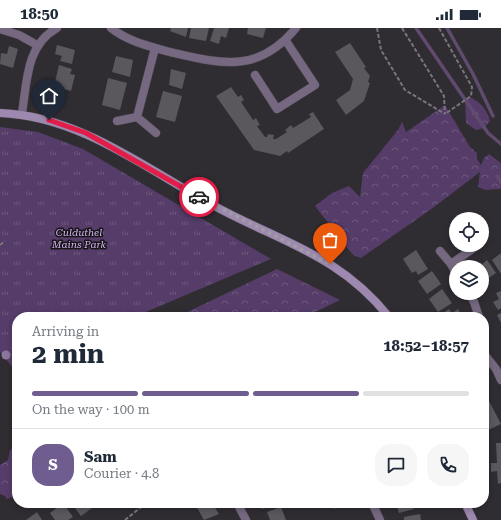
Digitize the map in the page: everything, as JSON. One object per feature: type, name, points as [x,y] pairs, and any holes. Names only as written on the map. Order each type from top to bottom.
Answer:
[{"type":"street","points":[[22,114],[31,62],[37,46],[47,34],[57,28]]},
{"type":"street","points":[[111,28],[122,37],[155,48],[204,60],[235,63],[253,60],[268,53],[286,41],[296,28]]},
{"type":"street","points":[[0,29],[19,35],[37,46]]},
{"type":"street","points":[[255,75],[277,109],[315,85],[286,41]]},
{"type":"street","points":[[137,117],[155,48]]},
{"type":"street","points":[[0,113],[22,114],[49,120],[86,133],[223,210],[319,256],[363,288],[385,312]]},
{"type":"street","points":[[117,121],[137,117]]},
{"type":"street","points":[[137,117],[156,133]]},
{"type":"street","points":[[440,251],[449,263]]},
{"type":"street","points":[[456,260],[468,252]]},
{"type":"street","points":[[473,300],[477,312]]},
{"type":"street","points":[[489,360],[496,369],[501,380]]},
{"type":"street","points":[[240,508],[246,520]]},
{"type":"street","points":[[374,508],[380,520]]},
{"type":"street","points":[[468,508],[474,520]]},
{"type":"path","points":[[377,28],[381,50],[405,90],[445,114]]},
{"type":"path","points":[[402,28],[444,96],[445,114]]},
{"type":"path","points":[[439,28],[472,87],[471,96],[445,114]]},
{"type":"path","points":[[0,245],[5,241]]},
{"type":"path","points":[[125,520],[140,508]]},
{"type":"green space","points":[[470,97],[480,104],[487,113],[490,121],[484,128],[476,130],[466,123],[465,99]]},
{"type":"green space","points":[[445,105],[470,147],[477,153],[477,159],[481,165],[484,158],[489,154],[501,163],[501,189],[485,190],[478,187],[480,172],[430,210],[361,258],[353,255],[315,206],[332,193],[349,186],[360,197],[363,173],[398,130],[402,122],[406,132]]},
{"type":"green space","name":"Culduthel Mains Park","points":[[0,127],[38,132],[83,149],[271,259],[146,312],[12,312],[12,367],[0,352]]},
{"type":"green space","points":[[277,269],[340,300],[315,312],[187,312]]},
{"type":"green space","points":[[12,449],[12,497],[7,499],[5,496],[0,494],[0,465],[8,460],[10,450]]},
{"type":"building","points":[[171,28],[188,28],[186,37],[170,31]]},
{"type":"building","points":[[191,28],[209,28],[206,41],[189,38]]},
{"type":"building","points":[[214,28],[229,28],[226,38],[221,36],[219,44],[210,41]]},
{"type":"building","points":[[248,28],[266,28],[263,38],[247,34]]},
{"type":"building","points":[[350,43],[366,67],[364,68],[370,76],[368,82],[370,83],[364,101],[346,115],[336,100],[350,90],[353,79],[335,52]]},
{"type":"building","points":[[57,45],[75,50],[72,64],[60,61],[62,56],[55,54]]},
{"type":"building","points":[[9,46],[18,49],[13,68],[0,64],[1,53],[7,54]]},
{"type":"building","points":[[116,56],[133,60],[130,77],[112,72]]},
{"type":"building","points":[[59,65],[72,69],[70,74],[75,75],[71,91],[54,86]]},
{"type":"building","points":[[171,69],[186,73],[182,89],[169,85]]},
{"type":"building","points":[[108,78],[127,83],[120,110],[102,105]]},
{"type":"building","points":[[231,87],[238,97],[241,95],[244,100],[241,102],[253,120],[256,118],[260,125],[257,126],[265,137],[267,137],[268,134],[274,135],[273,139],[276,139],[287,132],[285,130],[291,125],[293,128],[311,117],[309,114],[313,112],[324,129],[288,153],[287,151],[280,156],[254,150],[216,96]]},
{"type":"building","points":[[163,91],[182,96],[175,122],[156,117]]},
{"type":"building","points":[[416,250],[428,269],[418,275],[416,271],[412,273],[403,259]]},
{"type":"building","points":[[501,253],[501,274],[492,260]]},
{"type":"building","points":[[489,263],[496,273],[489,278]]},
{"type":"building","points":[[432,271],[441,284],[427,294],[418,281]]},
{"type":"building","points":[[442,289],[452,303],[438,312],[429,299]]},
{"type":"building","points":[[501,291],[501,308],[498,310],[493,302],[499,299],[496,293]]},
{"type":"building","points":[[449,309],[451,312],[444,312]]},
{"type":"building","points":[[501,313],[501,323],[497,315]]},
{"type":"building","points":[[489,401],[501,424],[489,430]]},
{"type":"building","points":[[496,443],[501,443],[501,483],[498,484],[497,471],[491,472],[491,463],[497,463]]},
{"type":"building","points":[[56,508],[67,508],[73,517],[68,520],[55,520],[50,513]]},
{"type":"building","points":[[75,508],[92,508],[81,516]]},
{"type":"building","points":[[197,508],[215,508],[219,514],[204,520]]},
{"type":"building","points":[[281,508],[286,520],[270,520],[267,512]]},
{"type":"building","points":[[398,508],[414,509],[399,513]]},
{"type":"building","points":[[37,512],[42,520],[26,520]]},
{"type":"building","points":[[420,514],[421,520],[404,520],[404,517]]},
{"type":"waterway","points":[[416,28],[488,133],[501,144]]},
{"type":"waterway","points":[[447,28],[473,74],[493,116]]},
{"type":"waterway","points":[[497,176],[501,182]]},
{"type":"way so far","points":[[199,197],[319,256],[330,264]]},
{"type":"route","points":[[49,120],[86,133],[199,197]]}]
